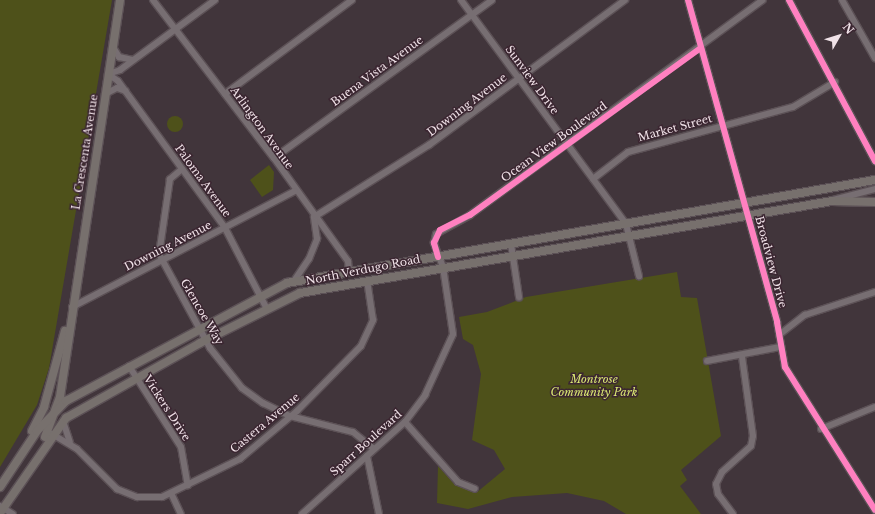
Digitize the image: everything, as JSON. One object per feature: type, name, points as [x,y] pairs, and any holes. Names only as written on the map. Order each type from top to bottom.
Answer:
[{"type":"main road","name":"La Crescenta Avenue","points":[[34,462],[56,409],[120,0]]},
{"type":"main road","name":"North Verdugo Road","points":[[0,487],[22,451],[56,409],[198,328],[294,281],[745,204],[830,191],[875,180]]},
{"type":"main road","points":[[830,191],[832,201],[875,202]]},
{"type":"main road","name":"North Verdugo Road","points":[[1,509],[52,434],[63,421],[205,340],[267,309],[314,289],[832,201]]},
{"type":"main road","name":"La Crescenta Avenue","points":[[22,451],[44,407],[72,307]]},
{"type":"street","name":"Arlington Avenue","points":[[153,0],[274,158],[295,191],[348,261],[349,271]]},
{"type":"street","points":[[108,74],[136,58],[214,0]]},
{"type":"street","points":[[225,94],[352,0]]},
{"type":"street","name":"Sunview Drive","points":[[461,0],[567,146],[626,224],[631,235],[639,276]]},
{"type":"street","name":"Buena Vista Avenue","points":[[274,158],[492,0]]},
{"type":"street","name":"Downing Avenue","points":[[314,217],[429,145],[625,0]]},
{"type":"street","name":"Broadview Drive","points":[[688,0],[745,204],[779,335],[780,347],[791,380],[821,429],[875,510]]},
{"type":"street","name":"Ocean View Boulevard","points":[[453,335],[443,267],[434,244],[440,230],[470,215],[567,146],[701,48],[763,0]]},
{"type":"street","points":[[789,0],[822,68],[835,82],[875,161]]},
{"type":"street","points":[[842,0],[875,58]]},
{"type":"street","points":[[113,46],[123,60],[136,58]]},
{"type":"street","name":"Paloma Avenue","points":[[108,74],[126,91],[225,228],[267,309]]},
{"type":"street","name":"Market Street","points":[[593,179],[628,152],[793,107],[835,82]]},
{"type":"street","points":[[105,94],[117,88],[126,91]]},
{"type":"street","name":"Glencoe Way","points":[[182,169],[169,183],[159,252],[205,340],[242,388],[290,416],[353,432],[374,449]]},
{"type":"street","name":"North Verdugo Road","points":[[832,201],[875,189]]},
{"type":"street","name":"Downing Avenue","points":[[72,307],[295,191]]},
{"type":"street","points":[[294,281],[309,260],[317,239],[314,217]]},
{"type":"street","points":[[511,244],[519,297]]},
{"type":"street","name":"Castera Avenue","points":[[52,434],[71,443],[117,489],[147,498],[171,493],[188,485],[240,459],[327,382],[368,335],[373,320],[367,280]]},
{"type":"street","points":[[779,335],[805,315],[875,292]]},
{"type":"street","name":"Sparr Boulevard","points":[[302,514],[405,422],[425,395],[443,350],[453,335]]},
{"type":"street","points":[[707,361],[742,357],[780,347]]},
{"type":"street","points":[[733,514],[718,494],[716,484],[722,472],[751,446],[753,436],[742,357]]},
{"type":"street","name":"Vickers Drive","points":[[129,366],[181,447],[188,485]]},
{"type":"street","points":[[821,429],[875,407]]},
{"type":"street","name":"Castera Avenue","points":[[63,421],[71,443]]},
{"type":"street","points":[[405,422],[458,482],[475,489]]},
{"type":"street","points":[[367,456],[371,462],[380,514]]},
{"type":"street","points":[[171,493],[181,514]]},
{"type":"street","points":[[1,509],[13,514]]},
{"type":"green space","points":[[0,0],[112,0],[49,368],[37,405],[0,467]]},
{"type":"green space","points":[[175,116],[181,118],[183,124],[181,130],[175,132],[169,130],[167,124],[169,118]]},
{"type":"green space","points":[[269,165],[274,172],[273,190],[262,197],[250,180]]},
{"type":"green space","name":"Montrose Community Park","points":[[677,272],[681,297],[697,298],[721,436],[681,470],[687,480],[680,486],[701,514],[626,514],[604,501],[567,493],[512,497],[468,509],[437,503],[438,466],[455,485],[476,493],[505,469],[494,450],[472,440],[481,374],[473,345],[463,339],[459,317],[487,312],[526,297]]},
{"type":"cycle path","points":[[688,0],[777,322],[785,367],[875,510]]},
{"type":"cycle path","points":[[789,0],[875,161]]},
{"type":"cycle path","points":[[438,257],[434,243],[440,230],[470,215],[701,48]]}]
